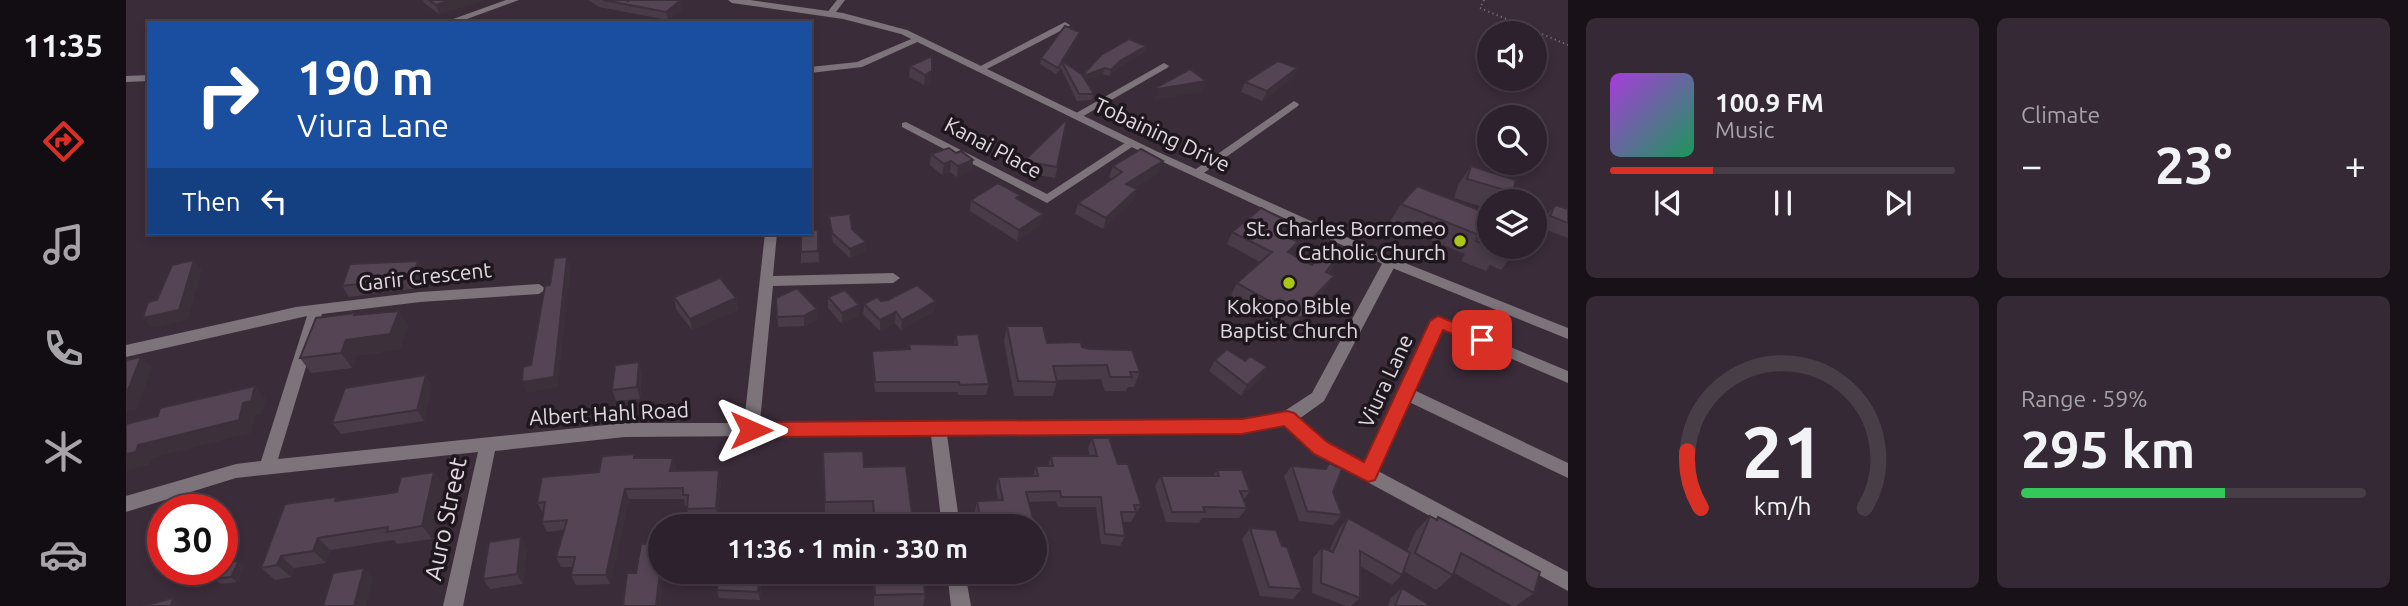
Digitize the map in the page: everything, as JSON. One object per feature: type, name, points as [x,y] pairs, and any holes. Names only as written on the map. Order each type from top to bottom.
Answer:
[{"type":"street","points":[[452,21],[514,0]]},
{"type":"street","name":"Tobaining Drive","points":[[735,0],[878,24],[919,39],[1132,143],[1390,262],[1568,334]]},
{"type":"street","points":[[830,14],[841,0]]},
{"type":"street","points":[[980,69],[1065,25]]},
{"type":"street","points":[[812,70],[859,65],[919,39]]},
{"type":"street","points":[[1076,116],[1164,66]]},
{"type":"street","points":[[126,79],[147,78]]},
{"type":"street","points":[[1197,173],[1294,104]]},
{"type":"street","name":"Kanai Place","points":[[905,125],[1047,199],[1132,143]]},
{"type":"street","points":[[751,430],[771,235]]},
{"type":"street","name":"Albert Hahl Road","points":[[126,504],[236,471],[625,430],[1242,426],[1287,418],[1318,397],[1390,262]]},
{"type":"street","points":[[766,281],[893,278]]},
{"type":"street","name":"Garir Crescent","points":[[126,351],[316,310],[493,290],[539,289]]},
{"type":"street","points":[[267,468],[316,310]]},
{"type":"street","name":"Viura Lane","points":[[1368,474],[1438,321],[1568,377]]},
{"type":"street","points":[[1405,393],[1568,471]]},
{"type":"street","points":[[1287,418],[1320,448],[1568,582]]},
{"type":"street","points":[[938,428],[949,514]]},
{"type":"street","name":"Auro Street","points":[[453,606],[488,443]]},
{"type":"street","points":[[958,584],[961,606]]},
{"type":"path","points":[[1484,0],[1480,8],[1568,45]]},
{"type":"building","points":[[429,0],[450,0],[436,5]]},
{"type":"building","points":[[603,0],[675,0],[680,1],[666,12]]},
{"type":"building","points":[[1065,26],[1080,32],[1062,61],[1083,75],[1101,55],[1129,39],[1146,46],[1120,61],[1111,70],[1105,68],[1083,76],[1094,94],[1079,94],[1062,62],[1058,68],[1041,58]]},
{"type":"building","points":[[932,56],[932,71],[925,75],[910,66]]},
{"type":"building","points":[[1278,61],[1297,68],[1267,91],[1245,82]]},
{"type":"building","points":[[1190,69],[1206,81],[1158,89],[1157,87]]},
{"type":"building","points":[[1067,119],[1057,167],[1024,161]]},
{"type":"building","points":[[949,148],[956,153],[961,151],[973,160],[958,166],[951,161],[944,164],[931,154]]},
{"type":"building","points":[[1141,149],[1163,161],[1126,184],[1137,189],[1106,218],[1078,203],[1122,172],[1113,166]]},
{"type":"building","points":[[1471,166],[1477,168],[1477,175],[1500,175],[1516,180],[1513,189],[1502,189],[1467,179]]},
{"type":"building","points":[[998,183],[1020,195],[1016,198],[1043,214],[1019,230],[971,200]]},
{"type":"building","points":[[1417,186],[1477,209],[1477,234],[1401,204]]},
{"type":"building","points":[[1555,205],[1568,209],[1568,223],[1550,216]]},
{"type":"building","points":[[1261,208],[1287,221],[1276,231],[1298,242],[1288,252],[1312,265],[1329,244],[1345,248],[1326,272],[1334,276],[1308,303],[1313,306],[1300,318],[1237,283],[1272,252],[1232,232]]},
{"type":"building","points":[[850,214],[852,229],[866,242],[850,249],[832,233],[829,216]]},
{"type":"building","points":[[818,230],[818,251],[801,252],[801,235],[812,235],[812,231]]},
{"type":"building","points":[[567,257],[554,377],[522,382],[523,367],[531,365],[545,286],[550,285],[554,258]]},
{"type":"building","points":[[194,260],[179,310],[143,318],[148,302],[157,300],[172,265]]},
{"type":"building","points":[[418,261],[412,277],[342,286],[350,264]]},
{"type":"building","points":[[720,278],[736,298],[690,319],[674,297]]},
{"type":"building","points":[[917,285],[936,301],[902,320],[896,312],[880,320],[864,304],[877,297],[881,301],[888,300]]},
{"type":"building","points":[[797,288],[817,309],[804,316],[777,317],[776,298]]},
{"type":"building","points":[[845,290],[859,305],[842,313],[828,297]]},
{"type":"building","points":[[399,311],[390,334],[346,340],[341,353],[300,358],[316,318]]},
{"type":"building","points":[[1007,326],[1043,326],[1047,343],[1080,342],[1082,347],[1089,349],[1132,350],[1140,372],[1130,372],[1132,377],[1110,377],[1107,365],[1053,366],[1057,382],[1018,381]]},
{"type":"building","points":[[978,334],[989,384],[875,382],[872,351],[910,349],[909,344],[957,345],[956,335]]},
{"type":"building","points":[[1227,349],[1245,361],[1250,356],[1267,367],[1247,385],[1215,360]]},
{"type":"building","points":[[141,357],[126,395],[126,360]]},
{"type":"building","points":[[639,362],[637,387],[612,390],[615,365]]},
{"type":"building","points":[[426,375],[417,410],[332,423],[345,388]]},
{"type":"building","points":[[255,386],[251,401],[243,403],[239,420],[138,445],[136,452],[126,454],[126,424],[158,416],[160,408]]},
{"type":"building","points":[[1092,438],[1109,438],[1118,464],[1128,464],[1141,505],[1134,505],[1136,512],[1121,512],[1125,536],[1105,534],[1101,497],[1061,497],[1060,491],[1026,492],[1032,514],[980,514],[977,501],[1003,500],[998,477],[1038,476],[1036,466],[1053,466],[1051,456],[1097,456]]},
{"type":"building","points":[[863,451],[864,467],[906,466],[912,514],[874,514],[873,501],[825,502],[823,452]]},
{"type":"building","points":[[634,454],[634,458],[673,458],[670,471],[719,470],[716,508],[687,509],[688,495],[683,495],[683,488],[625,489],[606,575],[571,575],[575,557],[556,557],[567,520],[542,522],[545,502],[537,503],[542,477],[599,472],[602,456]]},
{"type":"building","points":[[1329,463],[1342,469],[1333,492],[1342,515],[1307,511],[1292,466],[1326,469]]},
{"type":"building","points":[[1217,470],[1242,470],[1250,491],[1240,491],[1247,508],[1203,507],[1205,512],[1172,512],[1161,476],[1219,476]]},
{"type":"building","points":[[434,472],[422,526],[387,532],[388,527],[318,538],[313,551],[281,556],[277,565],[261,568],[285,504],[336,497],[335,501],[397,492],[401,477]]},
{"type":"building","points":[[1430,516],[1437,520],[1438,517],[1540,572],[1534,593],[1461,553],[1453,575],[1415,553]]},
{"type":"building","points":[[1348,518],[1410,553],[1402,575],[1360,551],[1360,598],[1321,583],[1322,548],[1333,552]]},
{"type":"building","points":[[1250,528],[1276,530],[1282,546],[1287,547],[1302,589],[1269,587]]},
{"type":"building","points":[[521,537],[517,574],[483,579],[489,542]]},
{"type":"building","points":[[641,544],[648,544],[648,584],[658,584],[656,606],[623,606],[627,573],[636,573]]},
{"type":"building","points":[[364,568],[354,606],[323,606],[333,573]]},
{"type":"building","points":[[718,584],[759,584],[758,592],[717,590]]},
{"type":"building","points":[[875,584],[924,584],[925,594],[875,595]]},
{"type":"building","points":[[1402,588],[1431,606],[1395,606]]},
{"type":"building","points":[[173,598],[171,606],[143,606]]},
{"type":"place","name":"St. Charles Borromeo Catholic Church","points":[[1460,241]]},
{"type":"place","name":"Kokopo Bible Baptist Church","points":[[1289,283]]},
{"type":"route","points":[[751,430],[1242,426],[1287,418],[1320,448],[1368,474],[1438,321],[1482,340]]}]
